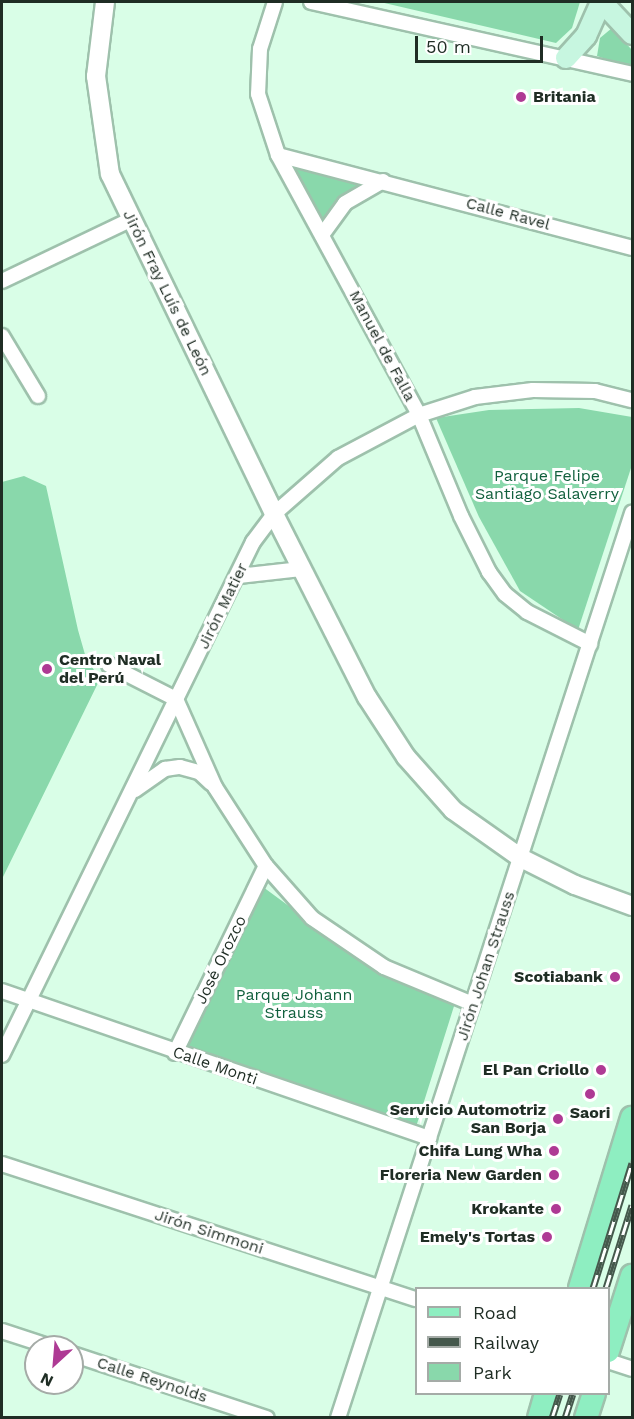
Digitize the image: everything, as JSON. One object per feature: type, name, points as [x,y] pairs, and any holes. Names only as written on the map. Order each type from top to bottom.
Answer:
[{"type":"main road","points":[[566,58],[586,36],[601,2],[633,34]]},
{"type":"main road","points":[[580,1287],[633,1118]]},
{"type":"main road","points":[[610,1348],[633,1276]]},
{"type":"main road","points":[[539,1418],[546,1395]]},
{"type":"main road","points":[[586,1418],[594,1395]]},
{"type":"street","name":"Jirón Fray Luís de León","points":[[105,2],[96,76],[99,119],[110,174],[130,220],[274,514],[367,698],[406,758],[453,810],[521,858],[575,885],[633,906]]},
{"type":"street","name":"Manuel de Falla","points":[[274,2],[260,49],[258,94],[278,155],[419,415],[461,516],[505,594],[527,612],[590,644]]},
{"type":"street","points":[[311,2],[633,74]]},
{"type":"street","name":"Calle Ravel","points":[[278,155],[633,248]]},
{"type":"street","points":[[322,235],[345,203],[383,181]]},
{"type":"street","points":[[2,281],[130,220]]},
{"type":"street","points":[[2,336],[39,396]]},
{"type":"street","name":"Jirón Matier","points":[[2,1055],[176,699],[239,576],[253,542],[274,514],[339,458],[419,415],[475,396],[532,390],[595,391],[633,400]]},
{"type":"street","name":"Jirón Johan Strauss","points":[[338,1418],[633,513]]},
{"type":"street","points":[[239,576],[302,569]]},
{"type":"street","points":[[109,665],[176,699],[215,787],[266,866],[312,918],[384,967],[473,1004]]},
{"type":"street","points":[[128,797],[150,777],[165,769],[180,767],[199,772],[215,787]]},
{"type":"street","name":"José Orozco","points":[[176,1053],[266,866]]},
{"type":"street","name":"Calle Monti","points":[[2,991],[28,1003],[429,1138]]},
{"type":"street","name":"Jirón Simmoni","points":[[2,1164],[415,1298]]},
{"type":"street","points":[[2,1331],[24,1338]]},
{"type":"street","name":"Calle Reynolds","points":[[84,1358],[267,1418]]},
{"type":"street","points":[[610,1361],[633,1369]]},
{"type":"green space","points":[[380,2],[580,2],[572,28],[556,43]]},
{"type":"green space","points":[[612,28],[632,50],[632,68],[597,56],[600,38]]},
{"type":"green space","points":[[278,155],[383,181],[345,203],[322,235]]},
{"type":"green space","name":"Parque Felipe Santiago Salaverry","points":[[579,408],[632,417],[632,465],[578,630],[520,591],[479,517],[436,418],[489,410]]},
{"type":"green space","name":"Centro Naval del Perú","points":[[24,476],[46,486],[78,630],[86,658],[100,679],[2,879],[2,482]]},
{"type":"green space","name":"Parque Johann Strauss","points":[[263,887],[380,973],[455,1003],[416,1127],[185,1048]]},
{"type":"railway","points":[[593,1287],[632,1163]]},
{"type":"railway","points":[[606,1287],[632,1205]]},
{"type":"railway","points":[[552,1418],[560,1395]]},
{"type":"railway","points":[[565,1418],[573,1395]]},
{"type":"place","name":"Britania","points":[[521,97]]},
{"type":"place","name":"Centro Naval del Perú","points":[[47,669]]},
{"type":"place","name":"Scotiabank","points":[[615,977]]},
{"type":"place","name":"El Pan Criollo","points":[[601,1070]]},
{"type":"place","name":"Saori","points":[[590,1094]]},
{"type":"place","name":"Servicio Automotriz San Borja","points":[[558,1119]]},
{"type":"place","name":"Chifa Lung Wha","points":[[554,1151]]},
{"type":"place","name":"Floreria New Garden","points":[[554,1175]]},
{"type":"place","name":"Krokante","points":[[556,1209]]},
{"type":"place","name":"Emely's Tortas","points":[[547,1237]]}]
